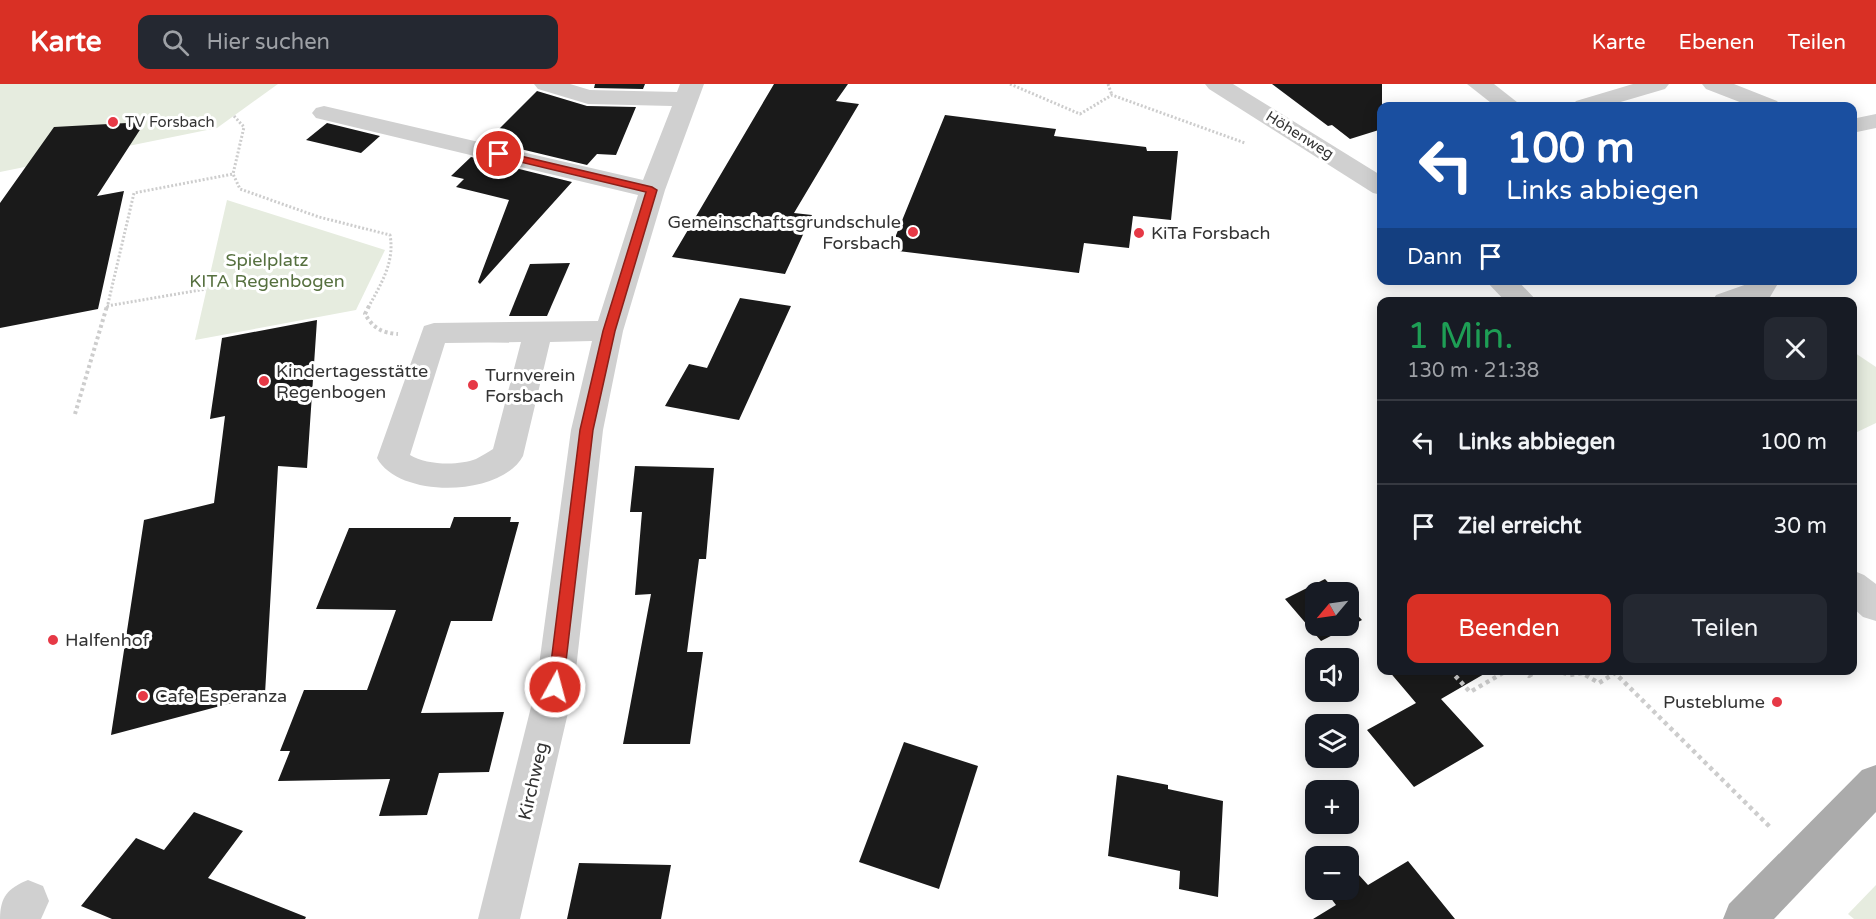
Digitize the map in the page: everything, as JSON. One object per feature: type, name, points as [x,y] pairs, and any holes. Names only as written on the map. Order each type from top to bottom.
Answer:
[{"type":"main road","points":[[1744,919],[1876,784]]},
{"type":"street","points":[[546,84],[588,97],[689,92]]},
{"type":"street","name":"Höhenweg","points":[[1217,84],[1377,182]]},
{"type":"street","points":[[1479,84],[1504,102]]},
{"type":"street","points":[[1597,102],[1658,84]]},
{"type":"street","points":[[1714,84],[1758,102]]},
{"type":"street","name":"Kirchweg","points":[[499,919],[555,687],[587,430],[609,331],[652,190],[689,92]]},
{"type":"street","points":[[324,113],[652,190]]},
{"type":"street","points":[[1857,125],[1876,121]]},
{"type":"street","points":[[1505,285],[1518,297]]},
{"type":"street","points":[[1740,297],[1760,290],[1763,285]]},
{"type":"street","points":[[538,332],[507,456],[482,470],[454,475],[412,472],[398,465],[393,458],[434,333],[609,331]]},
{"type":"street","points":[[1857,589],[1876,606]]},
{"type":"path","points":[[1010,84],[1080,114],[1112,95]]},
{"type":"path","points":[[1108,84],[1112,95]]},
{"type":"path","points":[[1112,95],[1246,143]]},
{"type":"path","points":[[234,116],[244,127],[233,174],[240,189],[319,217],[390,235],[393,256],[365,314],[371,327],[386,334],[434,333]]},
{"type":"path","points":[[75,414],[108,306],[134,193],[233,174]]},
{"type":"path","points":[[108,306],[206,289]]},
{"type":"path","points":[[1455,675],[1470,692],[1499,675]]},
{"type":"path","points":[[1585,675],[1599,683],[1612,675]]},
{"type":"path","points":[[1617,675],[1763,820]]},
{"type":"green space","name":"TV Forsbach","points":[[0,84],[278,84],[217,128],[0,172]]},
{"type":"green space","name":"Spielplatz KITA Regenbogen","points":[[227,200],[385,250],[356,310],[195,340]]},
{"type":"green space","points":[[1857,354],[1876,367],[1876,423],[1857,432]]},
{"type":"green space","points":[[1876,885],[1876,919],[1854,919],[1848,914]]},
{"type":"building","points":[[595,84],[645,84],[643,89],[594,88]]},
{"type":"building","points":[[774,84],[848,84],[836,101],[859,104],[794,213],[812,215],[785,274],[672,257]]},
{"type":"building","points":[[1272,84],[1382,84],[1382,102],[1377,102],[1377,131],[1350,139],[1332,125],[1328,126]]},
{"type":"building","points":[[537,91],[587,106],[636,107],[616,155],[597,154],[587,165],[487,141]]},
{"type":"building","points":[[945,115],[1056,129],[1054,136],[1146,147],[1147,151],[1178,151],[1171,220],[1133,216],[1129,248],[1084,243],[1079,273],[890,250]]},
{"type":"building","points":[[145,122],[97,196],[124,191],[98,309],[0,328],[0,203],[54,127]]},
{"type":"building","points":[[327,123],[380,136],[361,153],[306,140]]},
{"type":"building","points":[[471,157],[572,182],[480,284],[478,282],[509,200],[456,187],[464,179],[451,176]]},
{"type":"building","points":[[570,263],[547,316],[509,316],[530,264]]},
{"type":"building","points":[[740,298],[791,306],[739,420],[665,406],[689,364],[707,368]]},
{"type":"building","points":[[317,320],[307,468],[278,466],[265,694],[111,735],[144,520],[214,503],[225,416],[210,419],[222,338]]},
{"type":"building","points":[[635,466],[714,468],[706,559],[699,559],[687,652],[703,652],[690,744],[623,744],[651,594],[635,595],[642,512],[630,512]]},
{"type":"building","points":[[454,517],[511,517],[510,522],[519,522],[492,621],[451,621],[421,713],[504,712],[489,772],[439,773],[427,815],[379,816],[390,779],[278,781],[290,751],[280,751],[304,690],[367,690],[396,610],[316,609],[349,528],[450,528]]},
{"type":"building","points":[[1305,589],[1305,622],[1285,599]]},
{"type":"building","points":[[1317,636],[1331,636],[1321,641]]},
{"type":"building","points":[[1392,675],[1482,675],[1441,699],[1484,746],[1414,787],[1367,730],[1416,703]]},
{"type":"building","points":[[904,742],[978,766],[939,889],[859,862]]},
{"type":"building","points":[[1117,775],[1168,785],[1168,789],[1223,801],[1218,897],[1179,889],[1180,871],[1108,856]]},
{"type":"building","points":[[194,812],[243,831],[208,878],[306,917],[305,919],[112,919],[81,906],[136,838],[164,850]]},
{"type":"building","points":[[1408,861],[1455,919],[1313,919],[1336,905],[1332,900],[1359,900],[1359,875],[1368,885]]},
{"type":"building","points":[[579,863],[671,865],[661,919],[567,919]]},
{"type":"place","name":"TV Forsbach","points":[[113,122]]},
{"type":"place","name":"Gemeinschaftsgrundschule Forsbach","points":[[913,232]]},
{"type":"place","name":"KiTa Forsbach","points":[[1139,233]]},
{"type":"place","name":"Kindertagesstätte Regenbogen","points":[[264,381]]},
{"type":"place","name":"Turnverein Forsbach","points":[[473,385]]},
{"type":"place","name":"Halfenhof","points":[[53,640]]},
{"type":"place","name":"Cafe Esperanza","points":[[143,696]]},
{"type":"place","name":"Pusteblume","points":[[1777,702]]},
{"type":"route","points":[[499,154],[652,190],[609,331],[587,430],[555,687]]}]
